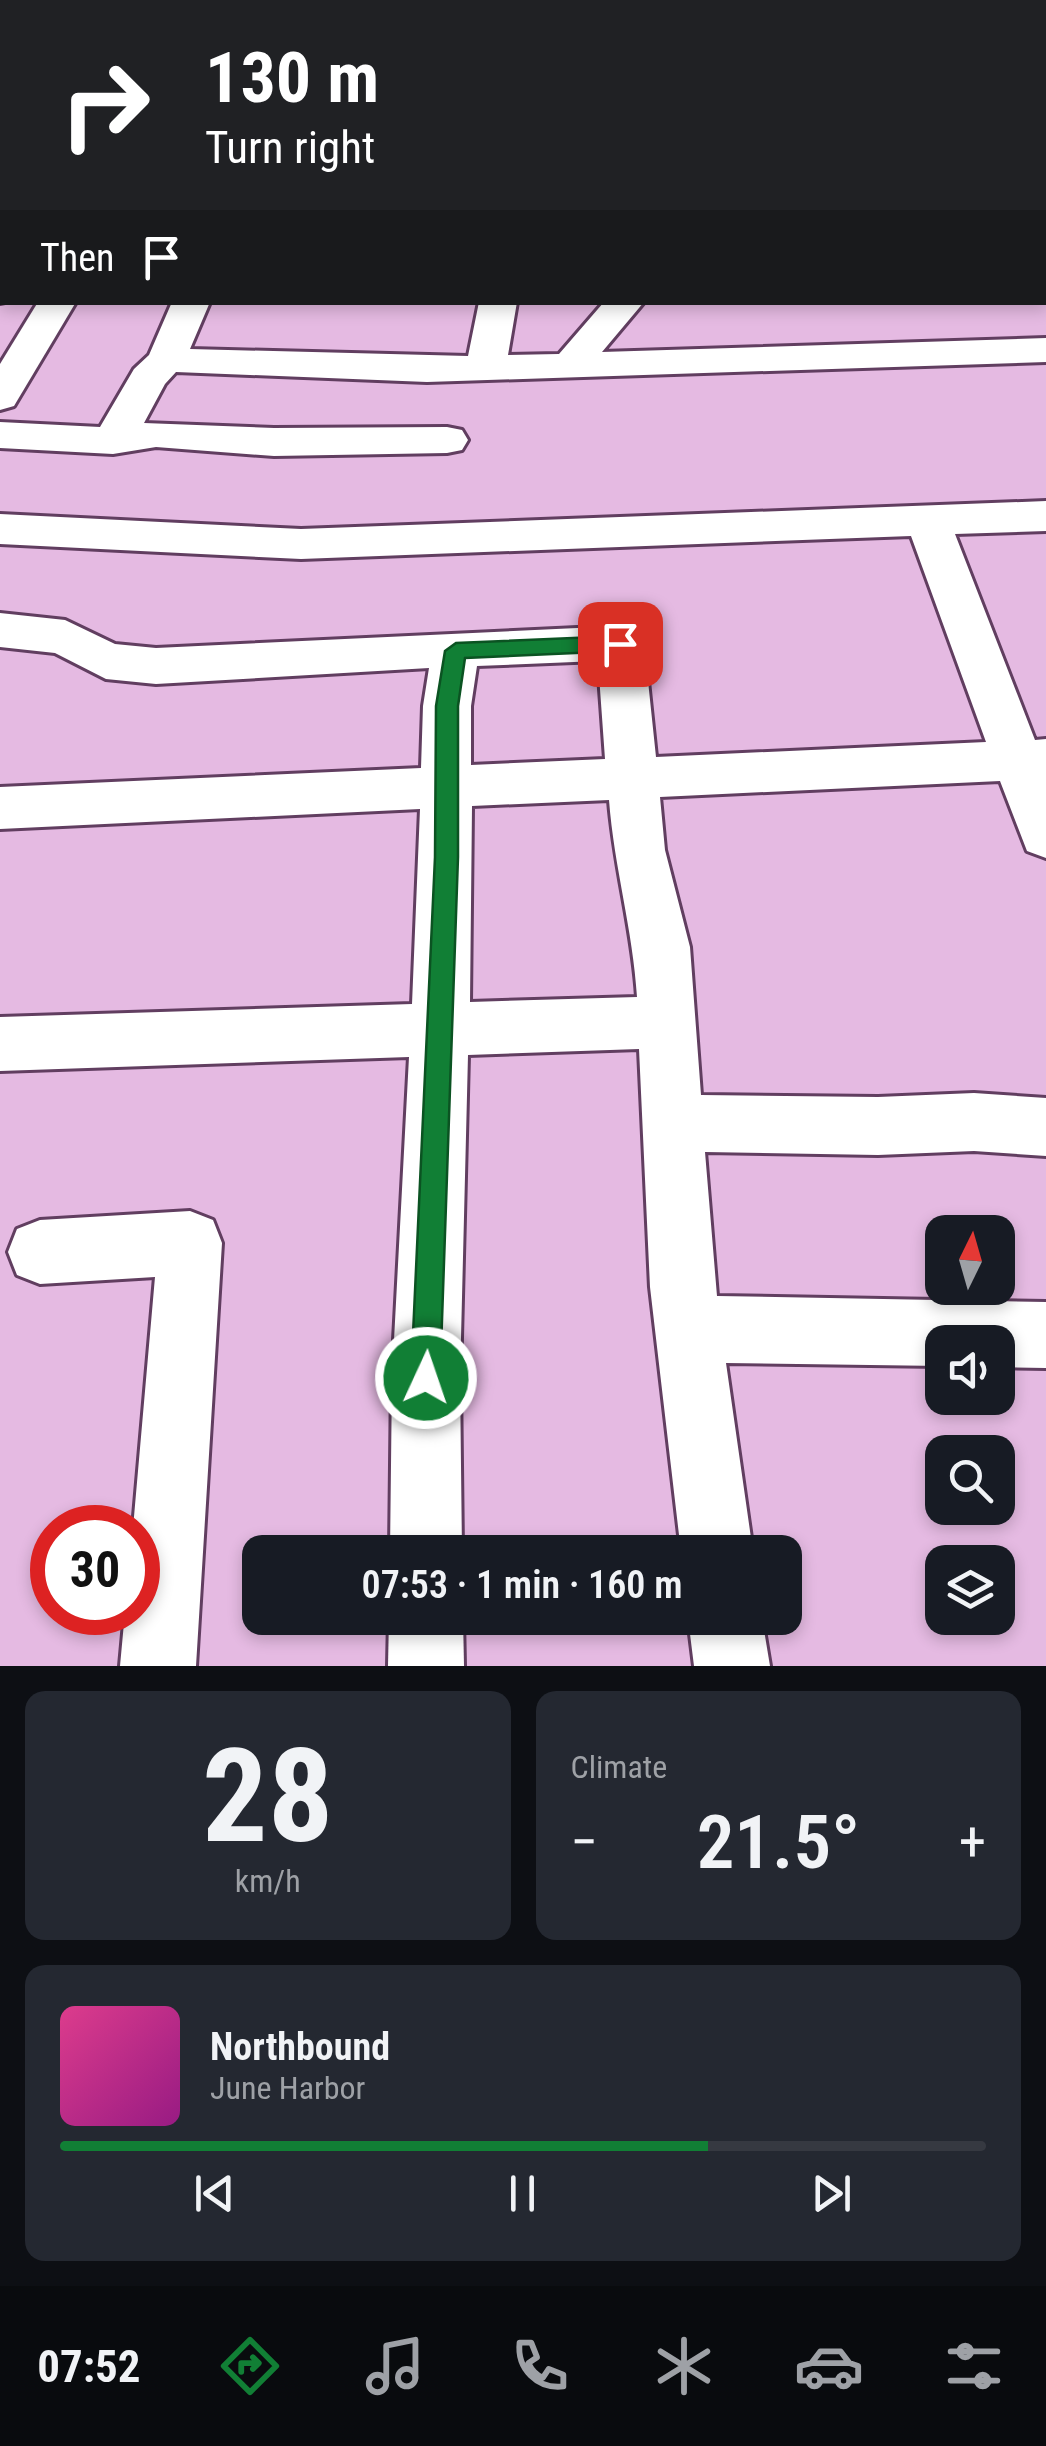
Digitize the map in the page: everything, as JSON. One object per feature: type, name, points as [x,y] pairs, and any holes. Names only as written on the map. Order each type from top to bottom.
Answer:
[{"type":"street","points":[[0,397],[56,305]]},
{"type":"street","points":[[114,441],[148,378],[166,360],[189,305]]},
{"type":"street","points":[[486,368],[497,305]]},
{"type":"street","points":[[572,364],[622,305]]},
{"type":"street","points":[[166,360],[427,370],[1046,350]]},
{"type":"street","points":[[0,435],[114,441],[156,434],[274,442],[447,440]]},
{"type":"street","points":[[0,529],[301,544],[1046,516]]},
{"type":"street","points":[[926,520],[1032,759],[1046,836]]},
{"type":"street","points":[[0,630],[65,637],[106,661],[156,666],[620,644],[639,850],[662,947],[688,1330],[715,1535]]},
{"type":"street","points":[[426,1535],[426,1378],[441,1031],[447,706],[456,651]]},
{"type":"street","points":[[0,808],[1032,759]]},
{"type":"street","points":[[0,1044],[669,1022]]},
{"type":"street","points":[[674,1122],[878,1126],[974,1122],[1046,1126]]},
{"type":"street","points":[[40,1252],[190,1243],[158,1666]]},
{"type":"street","points":[[688,1330],[1046,1335]]},
{"type":"street","points":[[426,1635],[426,1666]]},
{"type":"street","points":[[727,1635],[732,1666]]},
{"type":"route","points":[[426,1378],[441,1031],[447,706],[456,651],[620,644]]}]
